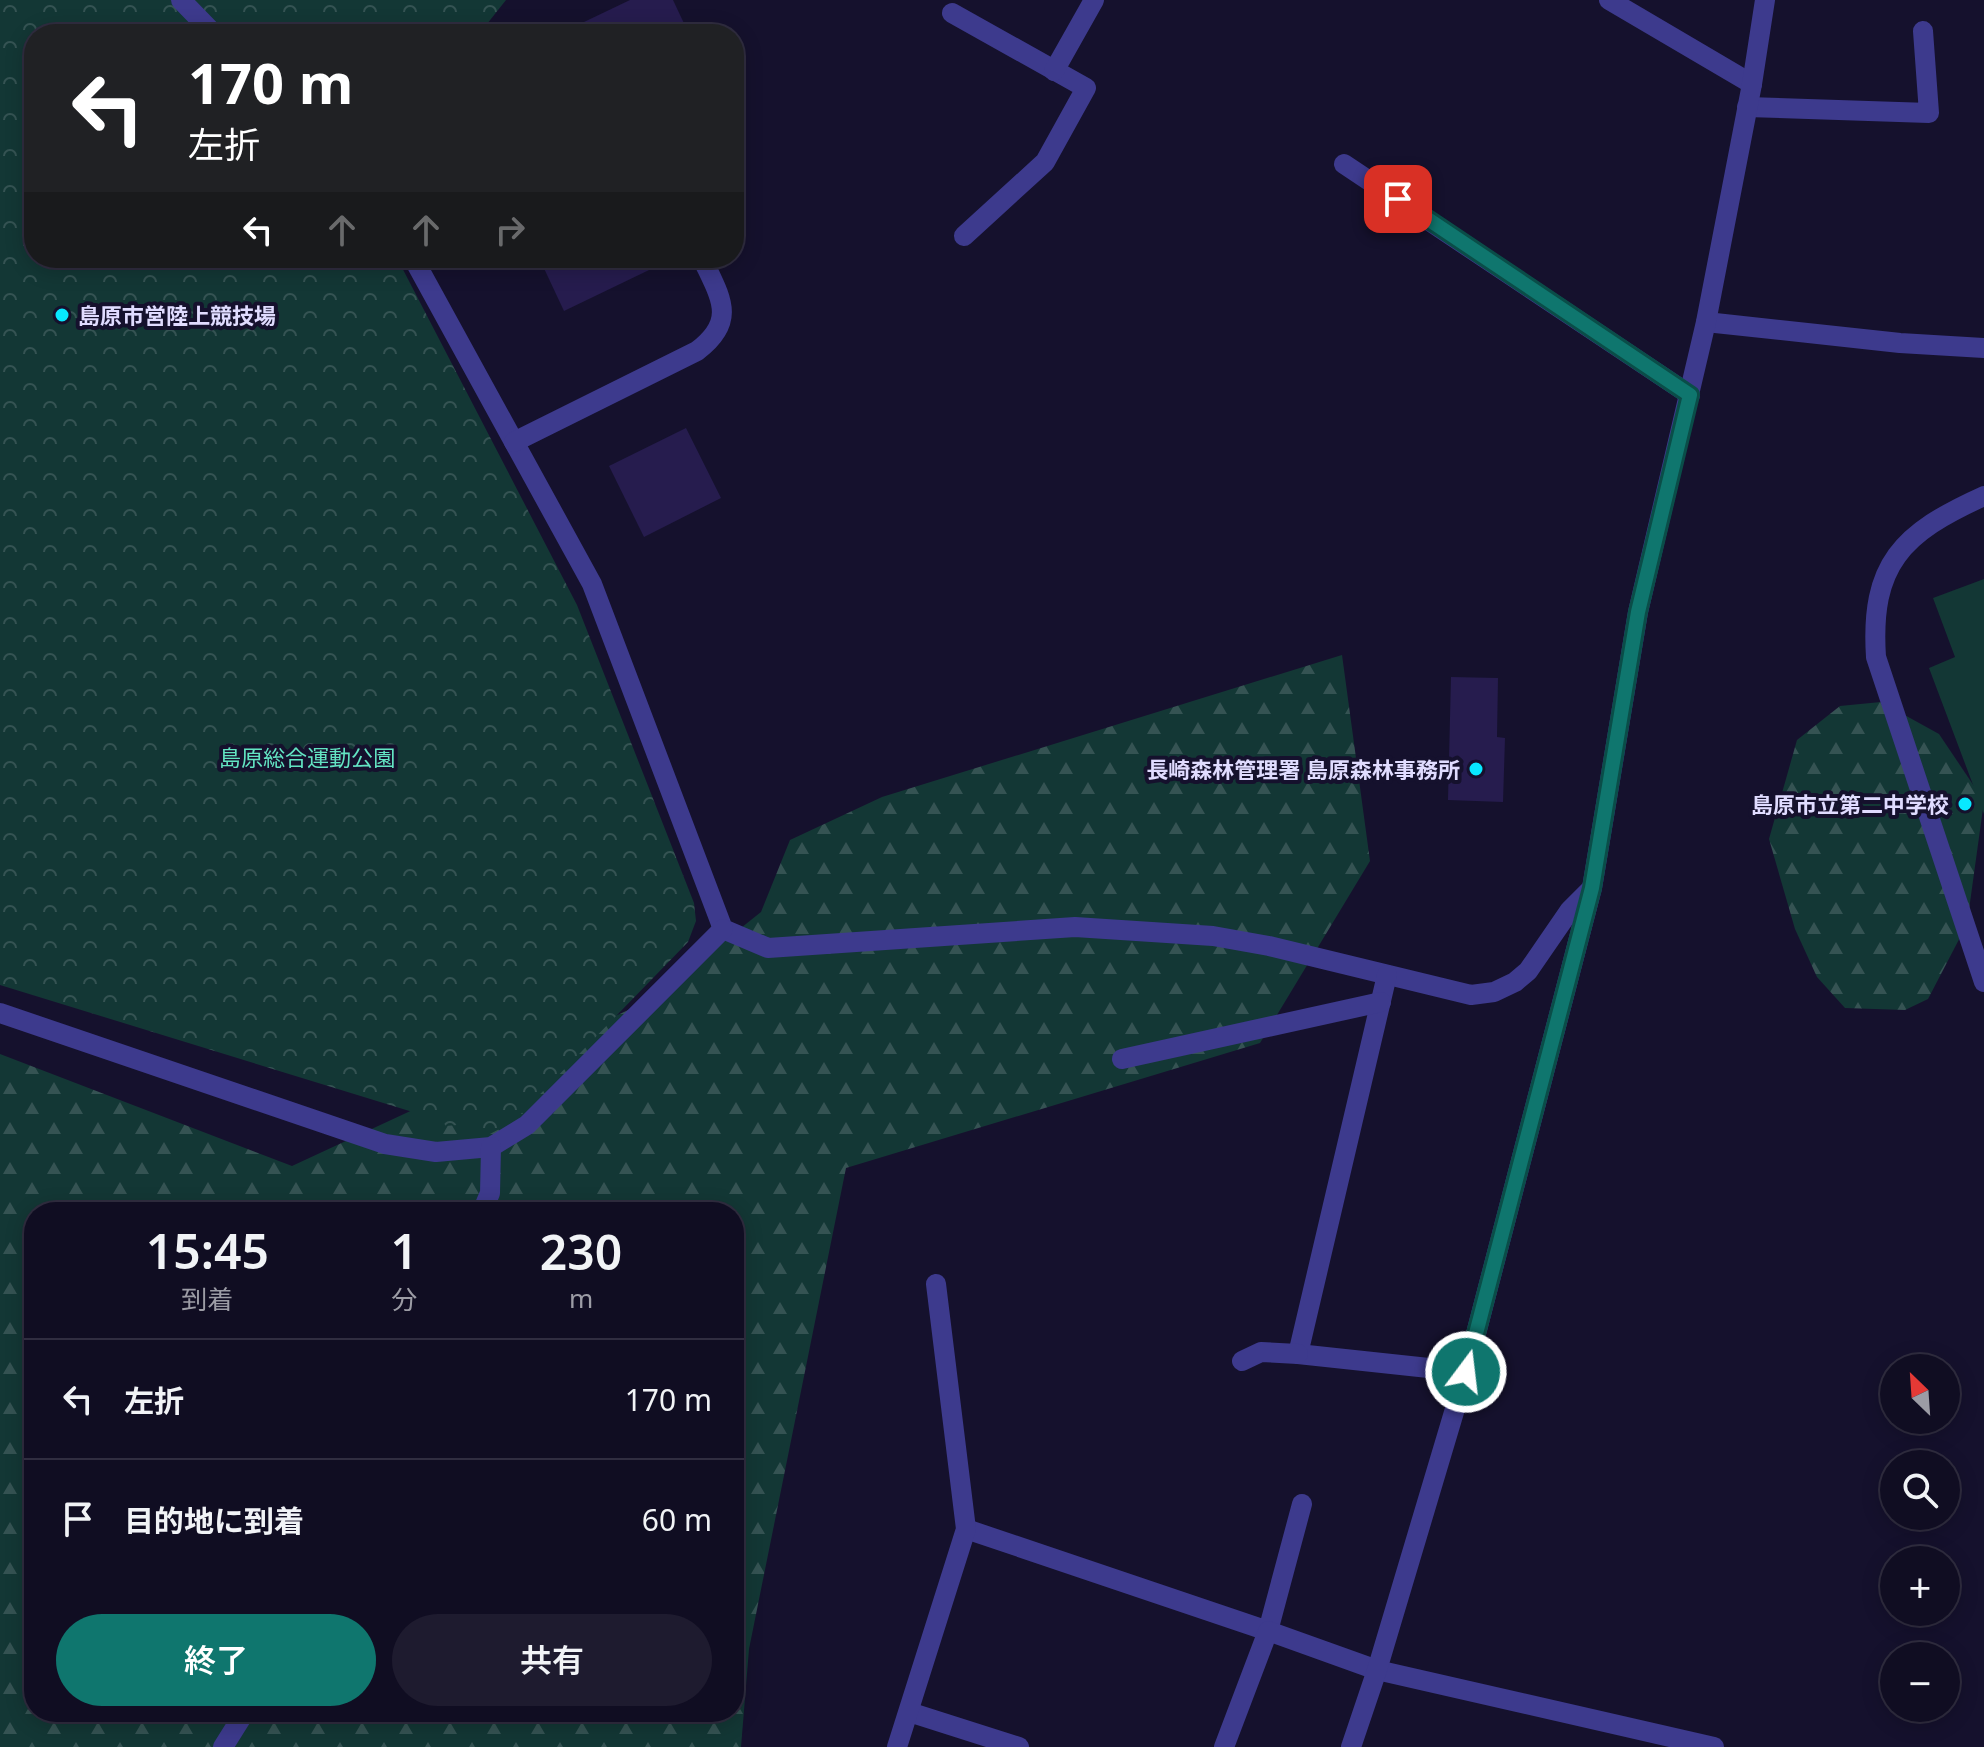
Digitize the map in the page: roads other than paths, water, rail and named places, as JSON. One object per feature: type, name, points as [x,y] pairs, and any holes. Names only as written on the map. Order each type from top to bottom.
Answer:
[{"type":"street","points":[[181,0],[204,24]]},
{"type":"street","points":[[1054,71],[1094,0]]},
{"type":"street","points":[[1609,0],[1752,84]]},
{"type":"street","points":[[1351,1747],[1466,1372],[1592,888],[1638,612],[1706,322],[1765,0]]},
{"type":"street","points":[[952,13],[1086,88],[1045,162],[964,236]]},
{"type":"street","points":[[1747,107],[1929,113],[1923,31]]},
{"type":"street","points":[[1344,164],[1690,395]]},
{"type":"street","points":[[418,268],[592,584],[723,929],[768,948],[1075,927],[1213,936],[1269,946],[1471,995],[1494,992],[1515,982],[1528,971],[1570,910],[1592,888]]},
{"type":"street","points":[[514,442],[697,351],[711,341],[723,318],[722,304],[706,268]]},
{"type":"street","points":[[1706,322],[1900,343],[1984,348]]},
{"type":"street","points":[[1984,496],[1947,513],[1916,534],[1891,561],[1878,593],[1874,623],[1876,657],[1984,982]]},
{"type":"street","points":[[0,1013],[385,1144],[436,1152],[491,1147],[527,1125],[723,929]]},
{"type":"street","points":[[1298,1354],[1387,975]]},
{"type":"street","points":[[1122,1059],[1381,1002]]},
{"type":"street","points":[[486,1202],[490,1193],[491,1147]]},
{"type":"street","points":[[897,1747],[966,1529],[936,1284]]},
{"type":"street","points":[[1242,1361],[1261,1352],[1466,1372]]},
{"type":"street","points":[[1224,1747],[1268,1631],[1302,1504]]},
{"type":"street","points":[[966,1529],[1377,1670],[1714,1747]]},
{"type":"street","points":[[909,1712],[1019,1747]]},
{"type":"street","points":[[223,1747],[239,1722]]},
{"type":"place","name":"島原市営陸上競技場","points":[[62,315]]},
{"type":"place","name":"長崎森林管理署 島原森林事務所","points":[[1476,769]]},
{"type":"place","name":"島原市立第二中学校","points":[[1965,804]]},
{"type":"park label","name":"島原総合運動公園","points":[[307,757]]}]
